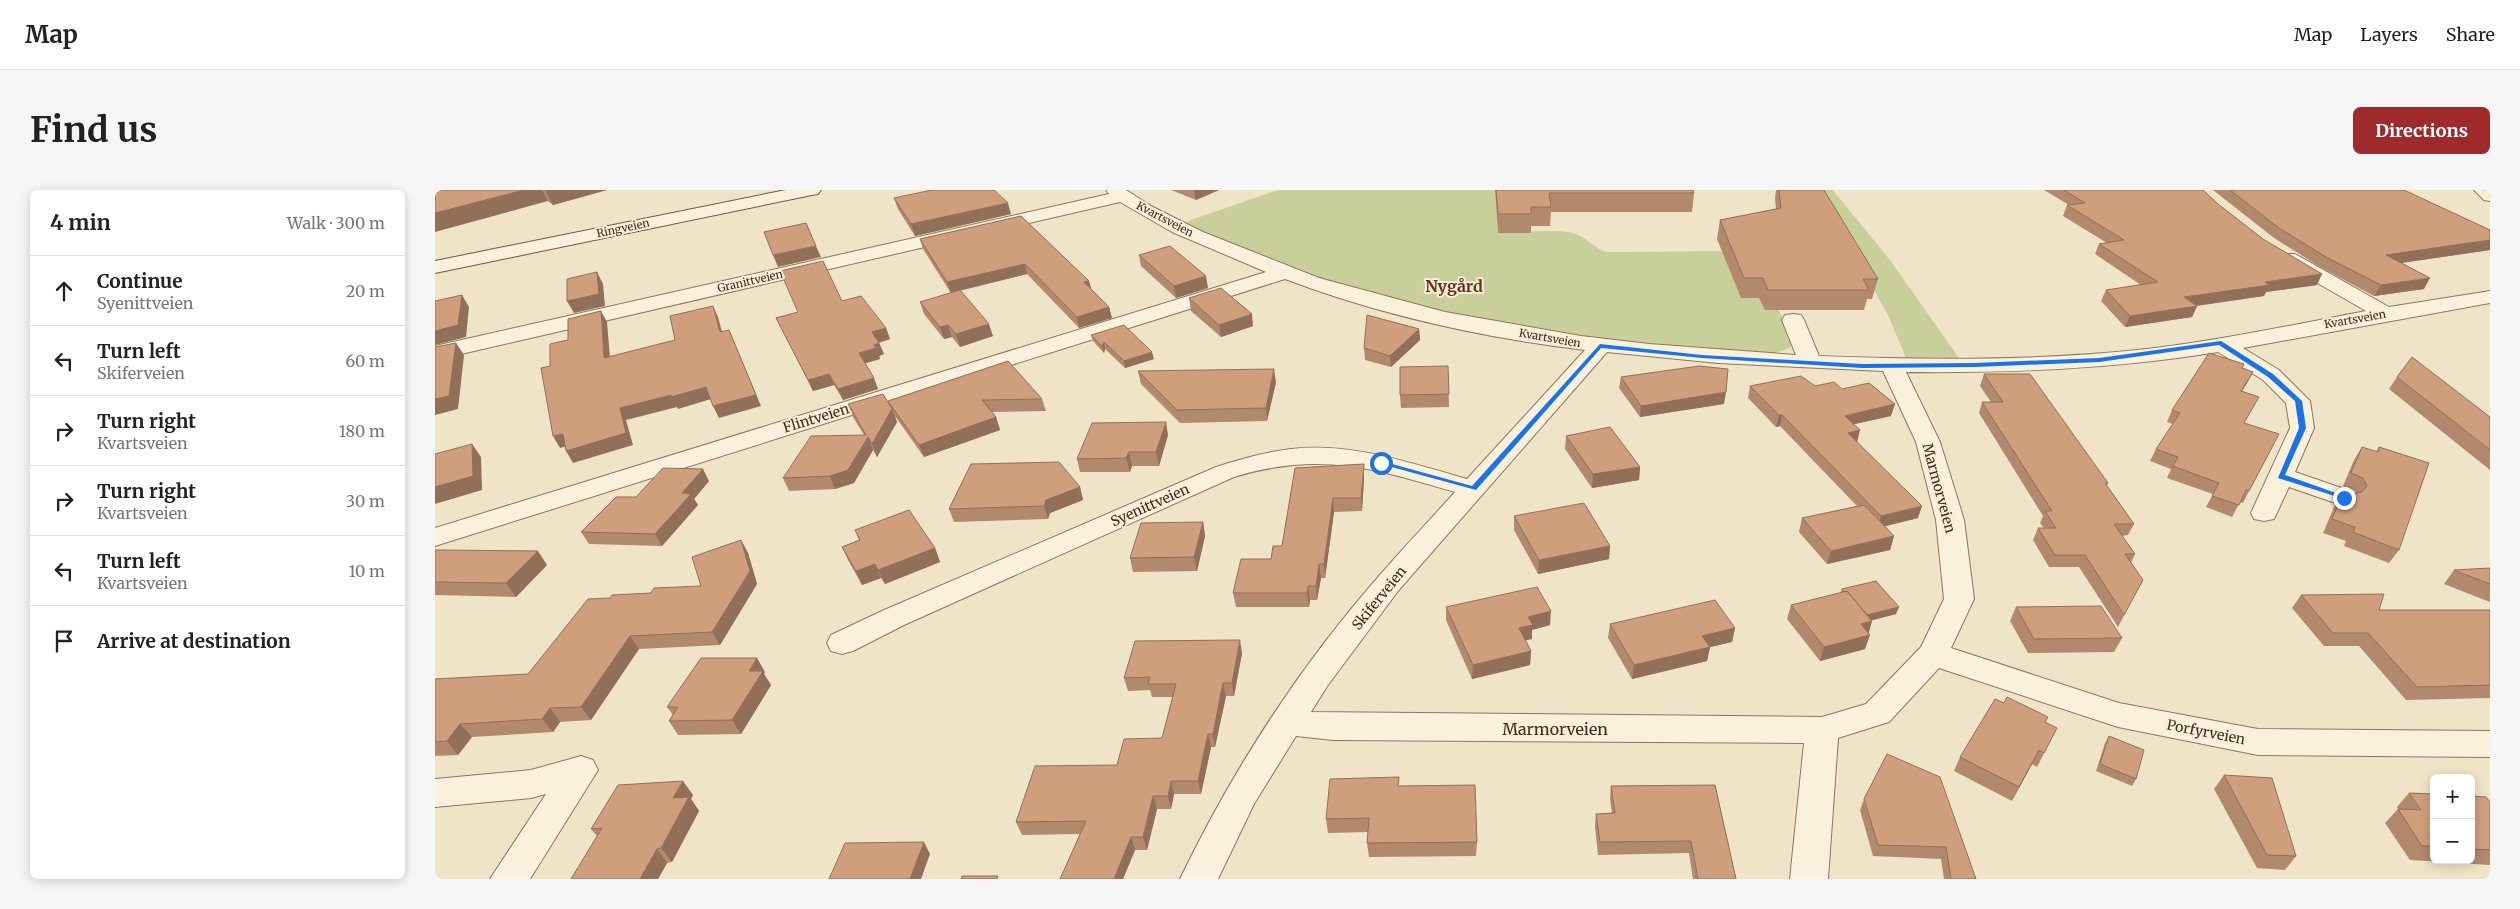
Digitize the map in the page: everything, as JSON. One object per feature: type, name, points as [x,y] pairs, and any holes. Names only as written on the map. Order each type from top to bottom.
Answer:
[{"type":"street","points":[[2483,190],[2490,196]]},
{"type":"street","name":"Ringveien","points":[[435,268],[801,191]]},
{"type":"street","name":"Kvartsveien","points":[[1119,193],[1221,247],[1283,273],[1407,310],[1465,323],[1600,346],[1702,356],[1862,366],[1975,365],[2099,360],[2221,343],[2490,297]]},
{"type":"street","name":"Granittveien","points":[[435,353],[1119,193]]},
{"type":"street","points":[[2269,246],[2312,274],[2386,314]]},
{"type":"street","name":"Flintveien","points":[[435,537],[1283,273]]},
{"type":"street","points":[[1793,320],[1810,362]]},
{"type":"street","points":[[2221,343],[2271,376],[2298,401],[2302,428],[2264,513]]},
{"type":"street","name":"Skiferveien","points":[[1199,879],[1241,795],[1317,677],[1389,584],[1600,346]]},
{"type":"street","name":"Marmorveien","points":[[1288,723],[1333,728],[1822,730],[1877,713],[1933,654],[1959,599],[1950,520],[1928,442],[1891,365]]},
{"type":"street","name":"Syenittveien","points":[[842,643],[902,614],[1225,472],[1259,462],[1294,456],[1330,457],[1373,462],[1474,489]]},
{"type":"street","points":[[2281,476],[2344,498]]},
{"type":"street","name":"Porfyrveien","points":[[1933,654],[2118,715],[2258,742],[2490,744]]},
{"type":"street","points":[[1809,879],[1822,730]]},
{"type":"street","points":[[435,793],[531,784],[581,770],[509,879]]},
{"type":"green space","points":[[1278,190],[1495,190],[1498,233],[1569,232],[1580,236],[1606,252],[1741,251],[1755,257],[1793,342],[1790,348],[1775,353],[1672,349],[1517,328],[1406,304],[1302,273],[1188,225],[1187,222],[1191,220]]},
{"type":"green space","points":[[1818,190],[1833,190],[1890,260],[1959,358],[1906,358],[1888,315]]},
{"type":"building","points":[[435,190],[524,190],[435,213]]},
{"type":"building","points":[[932,190],[994,190],[1008,203],[911,224],[894,198]]},
{"type":"building","points":[[1496,190],[1693,190],[1694,193],[1549,193],[1551,207],[1531,207],[1531,214],[1498,214]]},
{"type":"building","points":[[1779,190],[1824,190],[1878,279],[1863,279],[1869,290],[1768,290],[1763,278],[1744,278],[1720,220],[1781,208]]},
{"type":"building","points":[[2064,190],[2203,190],[2263,239],[2322,274],[2265,282],[2270,285],[2184,297],[2197,306],[2130,316],[2106,290],[2158,282],[2099,244],[2124,240],[2067,205],[2085,203]]},
{"type":"building","points":[[2230,190],[2404,190],[2490,230],[2490,240],[2386,255],[2430,278],[2381,285],[2326,257],[2279,228]]},
{"type":"building","points":[[1021,216],[1089,281],[1084,282],[1109,307],[1077,317],[1025,264],[947,282],[920,239]]},
{"type":"building","points":[[806,223],[816,246],[773,255],[764,232]]},
{"type":"building","points":[[1170,246],[1206,276],[1174,286],[1139,255]]},
{"type":"building","points":[[823,261],[842,301],[861,296],[886,328],[872,332],[879,343],[874,345],[876,348],[859,353],[874,378],[838,389],[829,374],[808,380],[776,318],[798,312],[780,271]]},
{"type":"building","points":[[597,272],[599,294],[567,301],[567,279]]},
{"type":"building","points":[[1221,288],[1252,314],[1219,325],[1189,298]]},
{"type":"building","points":[[960,290],[989,324],[956,334],[948,325],[940,327],[920,302]]},
{"type":"building","points":[[462,295],[458,325],[435,331],[435,301]]},
{"type":"building","points":[[713,306],[720,332],[729,330],[756,395],[713,406],[706,387],[620,408],[626,433],[566,451],[563,434],[553,436],[541,368],[550,366],[550,344],[568,340],[568,319],[601,311],[604,358],[675,340],[670,316]]},
{"type":"building","points":[[1367,315],[1419,329],[1390,356],[1364,348]]},
{"type":"building","points":[[1124,325],[1152,352],[1124,361],[1104,342],[1102,346],[1091,335]]},
{"type":"building","points":[[456,343],[449,396],[435,399],[435,347]]},
{"type":"building","points":[[2209,353],[2244,364],[2242,368],[2253,372],[2241,391],[2259,397],[2244,423],[2279,434],[2249,491],[2246,490],[2239,505],[2212,496],[2219,483],[2173,466],[2178,457],[2156,449],[2180,413],[2172,410]]},
{"type":"building","points":[[2412,357],[2490,417],[2490,450],[2397,377]]},
{"type":"building","points":[[1008,361],[1042,399],[982,400],[996,417],[919,445],[888,401]]},
{"type":"building","points":[[1448,366],[1449,394],[1400,395],[1400,367]]},
{"type":"building","points":[[1699,366],[1728,369],[1726,392],[1641,406],[1621,377]]},
{"type":"building","points":[[1274,369],[1266,408],[1177,410],[1138,371]]},
{"type":"building","points":[[1984,374],[2030,374],[2108,483],[2105,483],[2134,524],[2114,524],[2135,554],[2125,554],[2143,580],[2124,615],[2085,555],[2055,555],[2038,528],[2056,528],[2045,511],[2052,511],[1982,402],[2003,402]]},
{"type":"building","points":[[1801,376],[1815,386],[1834,382],[1842,389],[1869,383],[1895,404],[1845,416],[1860,430],[1848,433],[1922,506],[1881,516],[1782,415],[1779,415],[1750,386]]},
{"type":"building","points":[[883,394],[892,409],[872,444],[868,437],[848,470],[830,476],[783,478],[811,436],[866,435],[848,404]]},
{"type":"building","points":[[1166,422],[1156,452],[1129,452],[1126,458],[1077,459],[1092,423]]},
{"type":"building","points":[[1610,427],[1640,467],[1593,474],[1566,436]]},
{"type":"building","points":[[472,444],[473,476],[435,487],[435,454]]},
{"type":"building","points":[[2362,447],[2378,452],[2379,447],[2429,463],[2399,550],[2353,532],[2355,527],[2332,519],[2344,491],[2352,494],[2362,492],[2367,486],[2363,478],[2351,473]]},
{"type":"building","points":[[1059,462],[1080,487],[1046,500],[1044,506],[949,509],[971,464]]},
{"type":"building","points":[[1364,464],[1361,498],[1333,498],[1324,564],[1319,564],[1316,586],[1308,586],[1307,593],[1233,593],[1241,559],[1271,559],[1273,546],[1282,546],[1295,468]]},
{"type":"building","points":[[663,468],[703,469],[682,493],[691,494],[655,534],[581,532],[616,497],[636,497]]},
{"type":"building","points":[[1584,503],[1610,546],[1539,560],[1514,516]]},
{"type":"building","points":[[1864,505],[1894,536],[1831,551],[1802,518]]},
{"type":"building","points":[[909,510],[935,548],[878,570],[875,564],[856,571],[842,547],[860,540],[855,530]]},
{"type":"building","points":[[1203,522],[1194,557],[1130,558],[1141,523]]},
{"type":"building","points":[[741,540],[750,571],[712,632],[630,636],[581,707],[550,708],[542,719],[460,724],[447,741],[435,742],[435,679],[528,674],[588,599],[610,598],[612,595],[651,593],[654,588],[701,586],[692,557]]},
{"type":"building","points":[[435,550],[538,551],[506,583],[435,582]]},
{"type":"building","points":[[2490,568],[2490,584],[2454,570]]},
{"type":"building","points":[[1876,581],[1899,607],[1867,615],[1847,591],[1844,592],[1842,589]]},
{"type":"building","points":[[1537,587],[1551,611],[1528,617],[1533,625],[1519,628],[1531,651],[1473,665],[1446,607]]},
{"type":"building","points":[[1847,591],[1872,621],[1861,624],[1870,635],[1824,647],[1791,605]]},
{"type":"building","points":[[2384,594],[2379,610],[2490,610],[2490,685],[2417,687],[2368,633],[2333,633],[2301,595]]},
{"type":"building","points":[[1715,600],[1735,628],[1702,636],[1710,647],[1634,665],[1610,624]]},
{"type":"building","points":[[2101,606],[2122,638],[2034,639],[2016,607]]},
{"type":"building","points":[[1240,640],[1232,683],[1223,683],[1213,734],[1208,734],[1198,781],[1171,781],[1168,796],[1153,796],[1143,837],[1131,837],[1114,879],[1060,879],[1086,821],[1016,822],[1035,766],[1117,765],[1124,739],[1162,738],[1176,684],[1148,684],[1150,677],[1124,678],[1135,641]]},
{"type":"building","points":[[701,658],[757,658],[749,671],[763,671],[732,720],[669,721],[678,707],[667,707]]},
{"type":"building","points":[[2007,697],[2048,717],[2045,722],[2057,728],[2044,753],[2039,750],[2019,787],[1960,757],[1995,699],[2004,703]]},
{"type":"building","points":[[2109,736],[2144,750],[2136,779],[2100,764]]},
{"type":"building","points":[[1887,754],[1940,777],[1976,879],[1951,879],[1946,847],[1878,845],[1864,799]]},
{"type":"building","points":[[2224,775],[2272,778],[2296,856],[2267,855]]},
{"type":"building","points":[[1399,777],[1398,786],[1475,785],[1477,842],[1367,843],[1369,818],[1326,819],[1330,779]]},
{"type":"building","points":[[683,781],[673,798],[689,797],[661,848],[657,849],[640,879],[571,879],[602,828],[591,829],[618,785]]},
{"type":"building","points":[[1715,785],[1736,879],[1698,879],[1691,841],[1600,842],[1596,814],[1615,813],[1611,786]]},
{"type":"building","points":[[2409,793],[2430,794],[2430,846],[2422,846],[2398,809],[2421,810]]},
{"type":"building","points":[[2475,796],[2486,797],[2490,802],[2490,850],[2475,849]]},
{"type":"building","points":[[924,842],[910,879],[829,879],[845,843]]},
{"type":"building","points":[[962,876],[998,876],[997,879],[961,879]]},
{"type":"district","name":"Nygård","points":[[1454,286]]},
{"type":"route","points":[[1381,463],[1474,489],[1600,346],[1702,356],[1862,366],[1975,365],[2099,360],[2221,343],[2271,376],[2298,401],[2302,428],[2281,476],[2344,498]]}]
